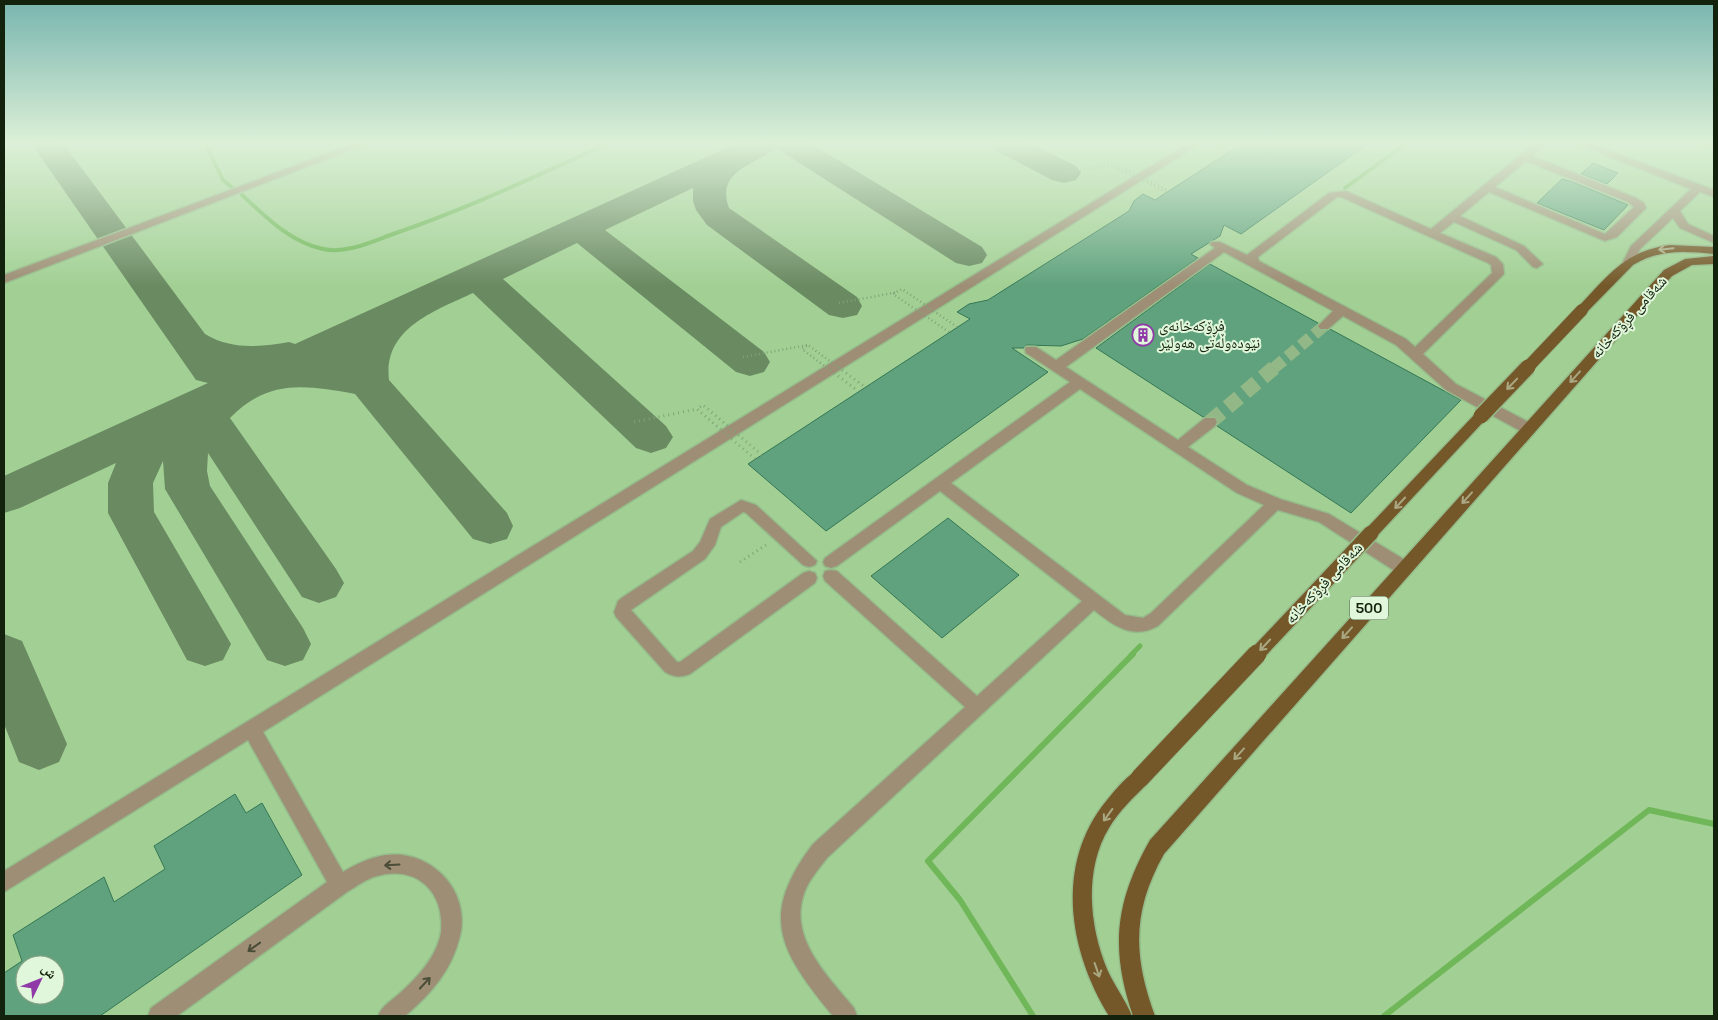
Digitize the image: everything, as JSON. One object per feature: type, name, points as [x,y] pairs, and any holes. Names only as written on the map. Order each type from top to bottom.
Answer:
[{"type":"main road","name":"شەقامی فڕۆکەخانە","points":[[1121,1016],[1113,1004],[1096,966],[1084,919],[1083,892],[1087,859],[1102,823],[1120,798],[1629,262],[1648,252],[1660,249],[1691,248],[1714,251]]},
{"type":"main road","name":"شەقامی فڕۆکەخانە","points":[[1144,1016],[1136,996],[1128,961],[1131,913],[1142,870],[1157,847],[1668,273],[1689,262],[1714,260]]},
{"type":"street","points":[[4,279],[238,191]]},
{"type":"street","points":[[4,882],[1119,191]]},
{"type":"street","points":[[1433,233],[1485,191]]},
{"type":"street","points":[[1494,191],[1605,238],[1613,235],[1640,208],[1640,205],[1613,191]]},
{"type":"street","points":[[1629,262],[1635,248],[1695,191]]},
{"type":"street","points":[[1254,262],[1251,259],[1254,253],[1336,193],[1349,194],[1470,249],[1497,264],[1498,274],[1416,353]]},
{"type":"street","points":[[1674,211],[1684,226],[1714,240]]},
{"type":"street","points":[[1453,217],[1520,248],[1537,264]]},
{"type":"street","points":[[1470,249],[1483,238]]},
{"type":"street","points":[[1056,367],[1219,245],[1401,342],[1416,353],[1451,386],[1529,429]]},
{"type":"street","points":[[1324,326],[1342,310]]},
{"type":"street","points":[[1031,350],[1242,490],[1275,503],[1324,518],[1404,568]]},
{"type":"street","points":[[977,707],[831,569],[820,557],[809,561],[804,570],[810,578],[820,581],[831,569],[940,483],[1080,382]]},
{"type":"street","points":[[1178,447],[1210,422]]},
{"type":"street","points":[[940,483],[1094,600],[1129,625],[1140,627],[1150,624],[1275,503]]},
{"type":"street","points":[[809,561],[751,509],[741,506],[715,524],[704,550],[629,602],[624,606],[622,612],[671,667],[677,670],[684,669],[810,578]]},
{"type":"street","points":[[846,1016],[808,969],[796,950],[791,928],[791,906],[796,885],[806,866],[820,851],[1094,600]]},
{"type":"street","points":[[251,728],[340,885]]},
{"type":"street","points":[[159,1016],[340,885],[365,870],[391,864],[416,866],[435,878],[448,897],[451,921],[446,949],[432,976],[409,1000],[389,1016]]},
{"type":"path","points":[[839,303],[898,292],[902,289],[958,327]]},
{"type":"path","points":[[898,292],[894,294],[949,332]]},
{"type":"path","points":[[808,345],[802,349],[858,391]]},
{"type":"path","points":[[743,357],[808,345],[865,387]]},
{"type":"path","points":[[634,422],[697,409],[704,405],[762,455]]},
{"type":"path","points":[[697,409],[755,459]]},
{"type":"shaded area","name":"فڕۆکەخانەی نێودەوڵەتی هەولێر","points":[[4,191],[1714,191],[1714,1016],[4,1016]]},
{"type":"building","points":[[1170,191],[1302,191],[1241,234],[1224,225],[1220,236],[1191,254],[1198,258],[1083,339],[1061,346],[1026,345],[1024,348],[1012,348],[1048,372],[826,531],[748,464],[970,319],[957,312],[969,304],[988,300],[1129,211],[1134,201],[1143,194],[1155,200]]},
{"type":"building","points":[[1550,191],[1594,191],[1628,205],[1604,230],[1537,203]]},
{"type":"building","points":[[1210,264],[1318,323],[1316,326],[1318,330],[1330,329],[1461,400],[1351,513],[1217,426],[1219,421],[1217,417],[1203,417],[1096,348]]},
{"type":"building","points":[[948,518],[1019,575],[942,638],[871,576]]},
{"type":"building","points":[[235,794],[246,813],[262,803],[302,875],[100,1016],[4,1016],[4,973],[15,966],[15,1005],[65,1005],[65,955],[20,955],[13,935],[104,877],[114,902],[165,869],[154,846]]},
{"type":"waterway","points":[[242,195],[289,235],[311,246],[341,250],[367,244],[448,214],[503,191]]},
{"type":"waterway","points":[[1131,655],[1140,646]]},
{"type":"waterway","points":[[1033,1016],[960,900],[928,861],[1133,654]]},
{"type":"waterway","points":[[1384,1016],[1649,810],[1714,824]]},
{"type":"taxiway","points":[[81,191],[210,370]]},
{"type":"taxiway","points":[[580,228],[661,191]]},
{"type":"taxiway","points":[[709,191],[713,210],[727,224],[843,306]]},
{"type":"taxiway","points":[[865,191],[969,255]]},
{"type":"taxiway","points":[[477,276],[580,228]]},
{"type":"taxiway","points":[[580,228],[750,362]]},
{"type":"taxiway","points":[[249,382],[477,276]]},
{"type":"taxiway","points":[[477,276],[651,437]]},
{"type":"taxiway","points":[[368,383],[368,363],[372,349],[387,329],[404,312]]},
{"type":"taxiway","points":[[192,344],[212,355],[225,358],[252,360],[289,356]]},
{"type":"taxiway","points":[[349,360],[368,383]]},
{"type":"taxiway","points":[[249,382],[277,375],[309,374],[368,383]]},
{"type":"taxiway","points":[[199,405],[248,382]]},
{"type":"taxiway","points":[[207,417],[228,395],[248,382]]},
{"type":"taxiway","points":[[368,383],[490,526]]},
{"type":"taxiway","points":[[4,496],[199,405]]},
{"type":"taxiway","points":[[199,405],[207,417]]},
{"type":"taxiway","points":[[207,417],[319,583]]},
{"type":"taxiway","points":[[207,417],[190,440],[187,448],[185,471],[188,489],[285,644]]},
{"type":"taxiway","points":[[175,422],[151,444],[138,463],[130,483],[131,513],[205,644]]},
{"type":"taxiway","points":[[4,657],[39,744]]},
{"type":"tunnel","points":[[1274,368],[1324,326]]},
{"type":"tunnel","points":[[1210,422],[1275,367]]},
{"type":"place","name":"فڕۆکەخانەی نێودەوڵەتی هەولێر","points":[[1143,335]]}]
